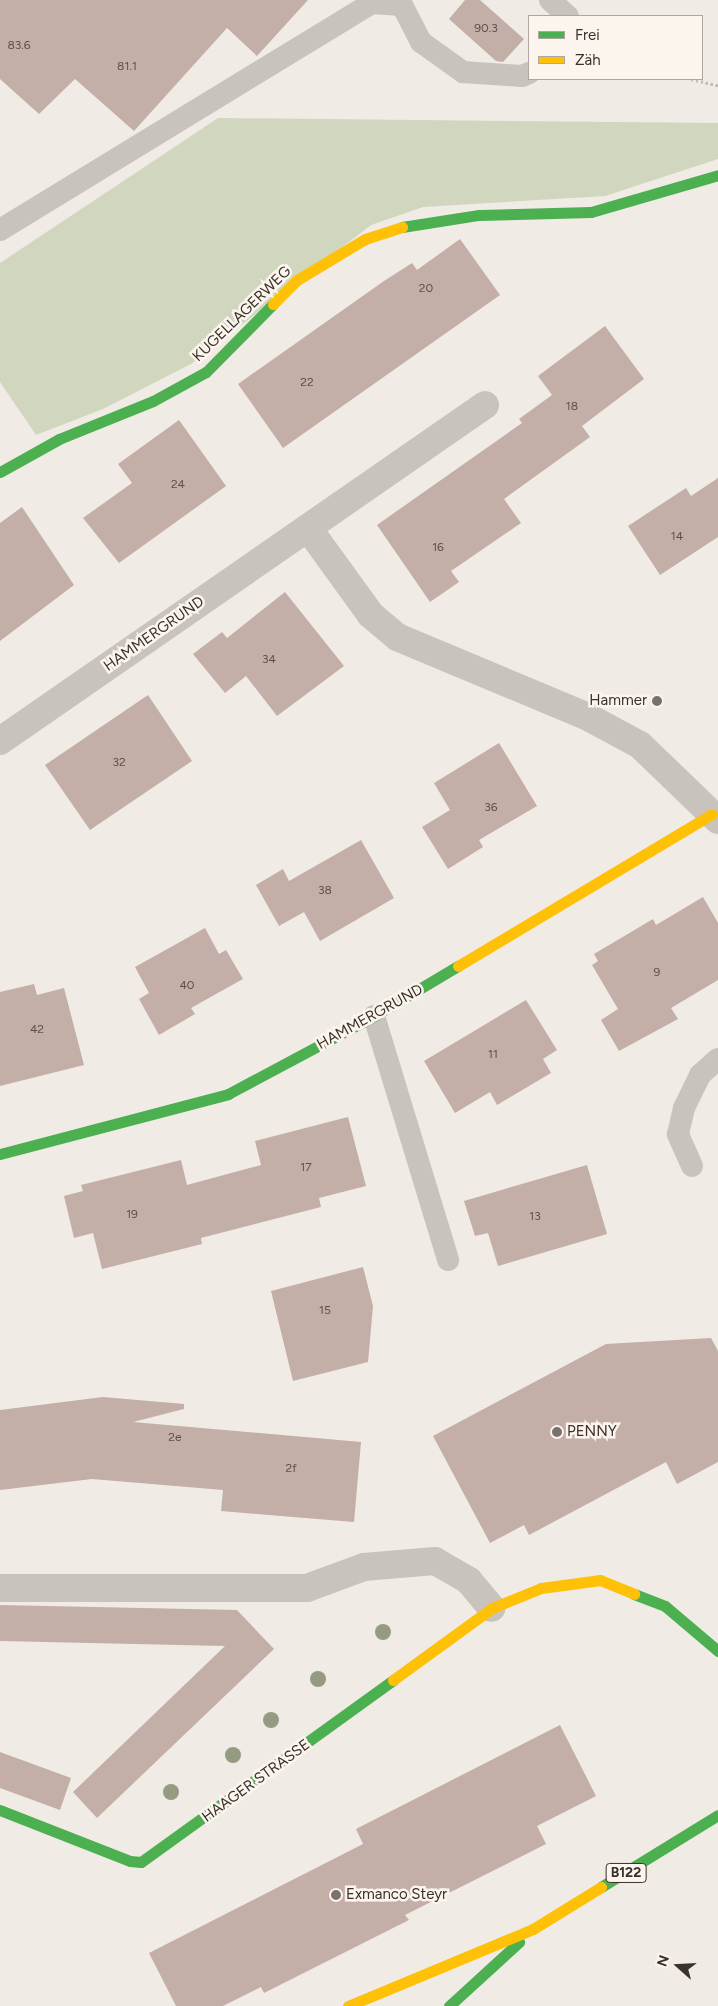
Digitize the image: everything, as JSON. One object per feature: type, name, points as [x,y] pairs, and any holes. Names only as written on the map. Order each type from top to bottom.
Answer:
[{"type":"street","name":"KUGELLAGERWEG","points":[[0,472],[60,439],[153,402],[206,372],[297,280],[365,239],[416,222],[479,215],[590,212],[718,176]]},
{"type":"street","name":"HAMMERGRUND","points":[[0,741],[485,405]]},
{"type":"street","name":"HAMMERGRUND","points":[[0,1154],[228,1094],[374,1016],[715,817],[640,745],[588,717],[397,637],[371,615],[308,528]]},
{"type":"street","points":[[0,1588],[307,1588],[364,1567],[434,1561],[469,1581],[492,1608]]},
{"type":"street","name":"HAAGER STRASSE","points":[[0,1810],[130,1861],[152,1857],[492,1608],[541,1588],[600,1580],[664,1606],[718,1651]]},
{"type":"street","name":"B122","points":[[348,2006],[533,1929],[718,1815]]},
{"type":"street","name":"B122","points":[[449,2006],[533,1929]]},
{"type":"lane","points":[[550,0],[567,15]]},
{"type":"lane","points":[[0,230],[372,3],[403,3],[421,42],[463,72],[522,76],[528,73]]},
{"type":"lane","points":[[374,1016],[448,1260]]},
{"type":"lane","points":[[692,1166],[678,1134],[684,1108],[700,1076],[718,1059]]},
{"type":"path","points":[[696,80],[718,85]]},
{"type":"green space","points":[[218,118],[718,123],[718,159],[605,196],[423,207],[371,225],[191,364],[103,409],[36,435],[0,382],[0,263]]},
{"type":"building","points":[[0,0],[308,0],[257,56],[227,28],[134,131],[75,79],[39,114],[0,79]]},
{"type":"building","points":[[465,0],[480,0],[524,39],[503,62],[496,61],[449,19]]},
{"type":"building","points":[[460,239],[500,295],[283,448],[238,384],[384,281],[412,263],[417,270]]},
{"type":"building","points":[[605,326],[644,379],[582,426],[590,437],[504,499],[521,523],[451,571],[459,582],[430,602],[377,525],[522,423],[519,419],[552,395],[538,376]]},
{"type":"building","points":[[179,420],[226,486],[119,563],[83,518],[132,483],[118,464]]},
{"type":"building","points":[[718,478],[718,537],[660,575],[628,526],[686,488],[691,496]]},
{"type":"building","points":[[22,507],[74,585],[0,641],[0,523]]},
{"type":"building","points":[[285,592],[344,666],[277,716],[246,676],[225,693],[193,654],[222,632],[227,638]]},
{"type":"building","points":[[148,695],[192,761],[90,830],[45,765]]},
{"type":"building","points":[[499,743],[537,806],[479,840],[483,847],[448,869],[422,827],[450,810],[434,783]]},
{"type":"building","points":[[361,840],[394,898],[320,941],[304,912],[279,926],[256,885],[283,869],[289,881]]},
{"type":"building","points":[[703,897],[718,923],[718,980],[671,1008],[678,1019],[619,1051],[601,1020],[618,1009],[592,965],[598,961],[594,954],[653,919],[656,925]]},
{"type":"building","points":[[205,928],[219,954],[226,950],[243,979],[191,1008],[195,1014],[159,1035],[139,999],[149,993],[135,967]]},
{"type":"building","points":[[34,984],[37,995],[64,988],[84,1065],[0,1086],[0,992]]},
{"type":"building","points":[[526,1000],[557,1050],[543,1059],[551,1073],[497,1105],[490,1092],[455,1113],[424,1061]]},
{"type":"building","points":[[348,1117],[366,1186],[319,1198],[321,1207],[201,1238],[202,1244],[102,1269],[93,1233],[74,1238],[64,1196],[83,1191],[81,1185],[181,1160],[187,1185],[261,1165],[255,1141]]},
{"type":"building","points":[[587,1165],[607,1234],[498,1266],[488,1233],[475,1236],[464,1201]]},
{"type":"building","points":[[363,1267],[373,1306],[368,1362],[293,1381],[271,1291]]},
{"type":"building","points":[[711,1338],[718,1351],[718,1462],[677,1484],[666,1462],[529,1535],[524,1525],[490,1543],[433,1436],[606,1344]]},
{"type":"building","points":[[103,1397],[184,1404],[184,1409],[133,1422],[361,1442],[354,1522],[221,1511],[223,1490],[92,1479],[0,1490],[0,1410]]},
{"type":"building","points":[[0,1605],[237,1610],[274,1649],[97,1818],[73,1792],[225,1646],[0,1641]]},
{"type":"building","points":[[560,1725],[596,1796],[537,1826],[546,1844],[405,1915],[409,1920],[264,1993],[261,1987],[223,2006],[176,2006],[149,1953],[363,1844],[356,1829]]},
{"type":"building","points":[[0,1752],[71,1778],[60,1810],[0,1788]]},
{"type":"traffic: fast","points":[[402,227],[479,215],[591,212],[718,175]]},
{"type":"traffic: fast","points":[[0,472],[59,439],[153,401],[206,372],[273,304]]},
{"type":"traffic: fast","points":[[0,1154],[228,1094],[374,1016],[458,966]]},
{"type":"traffic: fast","points":[[634,1594],[665,1606],[718,1651]]},
{"type":"traffic: fast","points":[[0,1810],[130,1861],[141,1862],[393,1680]]},
{"type":"traffic: fast","points":[[601,1887],[718,1815]]},
{"type":"traffic: fast","points":[[449,2006],[519,1942]]},
{"type":"traffic: slow","points":[[273,304],[297,280],[365,239],[402,227]]},
{"type":"traffic: slow","points":[[458,966],[712,814]]},
{"type":"traffic: slow","points":[[393,1680],[492,1608],[541,1588],[600,1580],[634,1594]]},
{"type":"traffic: slow","points":[[348,2006],[533,1929],[601,1887]]},
{"type":"place","name":"Hammer","points":[[657,701]]},
{"type":"place","name":"PENNY","points":[[557,1432]]},
{"type":"place","name":"Exmanco Steyr","points":[[336,1895]]}]
